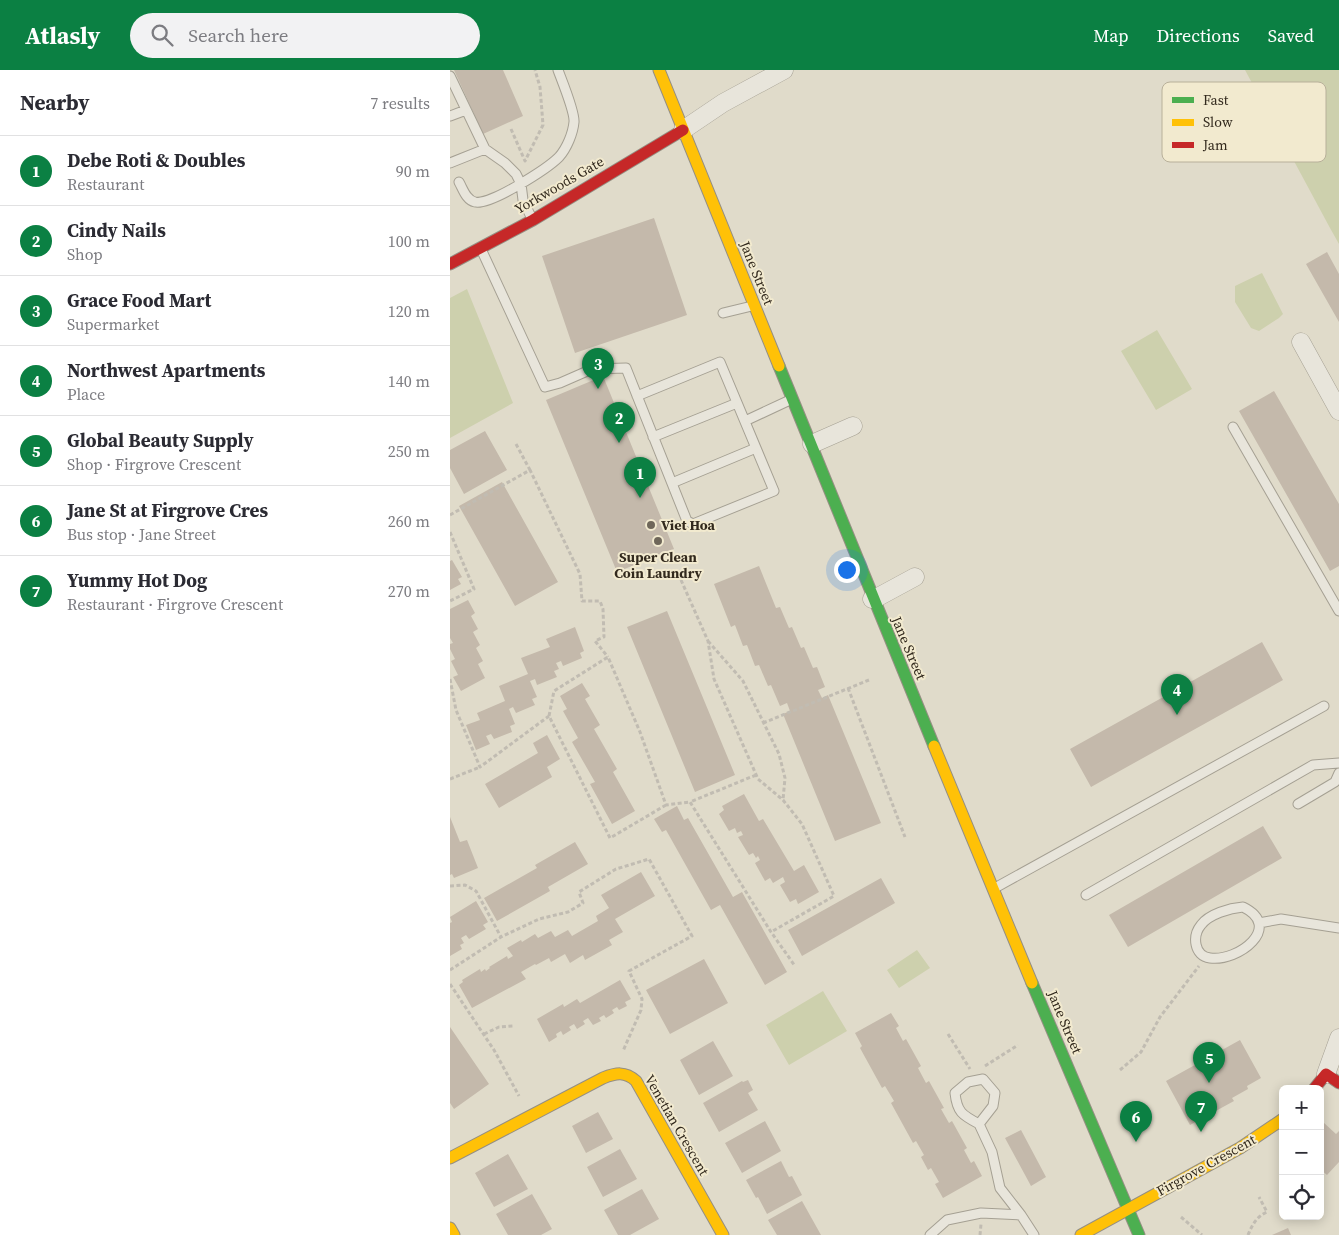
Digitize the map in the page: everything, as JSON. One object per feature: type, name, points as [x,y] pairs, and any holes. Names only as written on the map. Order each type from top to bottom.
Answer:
[{"type":"main road","name":"Jane Street","points":[[659,70],[812,444],[872,599],[961,809],[992,889],[1139,1235]]},
{"type":"main road","name":"Yorkwoods Gate","points":[[450,264],[480,246],[533,220],[683,130]]},
{"type":"main road","name":"Venetian Crescent","points":[[450,1158],[603,1078],[614,1073],[624,1073],[630,1075],[636,1082],[723,1235]]},
{"type":"main road","name":"Firgrove Crescent","points":[[1081,1235],[1240,1148],[1279,1122]]},
{"type":"main road","points":[[450,1228],[454,1235]]},
{"type":"street","points":[[683,130],[723,103],[784,70]]},
{"type":"street","points":[[1301,342],[1339,411]]},
{"type":"street","points":[[812,444],[853,426]]},
{"type":"street","points":[[872,599],[915,577]]},
{"type":"street","points":[[1332,1079],[1339,1038]]},
{"type":"lane","points":[[459,182],[468,198],[476,202],[489,200],[543,171],[560,156],[570,139],[574,120],[558,70]]},
{"type":"lane","points":[[450,76],[485,149],[505,163],[516,174],[521,184],[523,200],[533,220]]},
{"type":"lane","points":[[450,116],[466,110]]},
{"type":"lane","points":[[450,163],[485,149]]},
{"type":"lane","points":[[480,246],[545,387],[560,383],[592,369],[626,368],[653,437],[687,521],[693,524],[774,491],[720,362],[637,396]]},
{"type":"lane","points":[[723,313],[754,305]]},
{"type":"lane","points":[[745,421],[793,399]]},
{"type":"lane","points":[[653,437],[737,403]]},
{"type":"lane","points":[[1233,427],[1339,611]]},
{"type":"lane","points":[[672,483],[756,448]]},
{"type":"lane","points":[[992,889],[1324,706]]},
{"type":"lane","points":[[1086,895],[1313,765],[1339,763]]},
{"type":"lane","points":[[1298,804],[1335,782],[1339,773]]},
{"type":"lane","points":[[1242,907],[1252,911],[1258,919],[1260,928],[1257,936],[1250,944],[1230,955],[1216,959],[1205,958],[1200,953],[1196,944],[1197,933],[1202,924],[1219,912],[1242,907]]},
{"type":"lane","points":[[1259,923],[1281,919],[1339,928]]},
{"type":"lane","points":[[979,1124],[993,1106],[995,1093],[983,1078],[968,1082],[955,1092],[956,1106],[965,1117],[979,1124],[992,1152],[1000,1188],[1034,1235]]},
{"type":"lane","points":[[930,1235],[947,1220],[981,1213],[1021,1215]]},
{"type":"path","points":[[511,129],[525,161],[542,125],[540,88],[535,70]]},
{"type":"path","points":[[516,444],[580,574],[582,601],[600,601],[603,609],[604,637],[595,641],[608,657],[640,732],[666,805]]},
{"type":"path","points":[[450,515],[530,470]]},
{"type":"path","points":[[450,532],[474,589],[450,602]]},
{"type":"path","points":[[681,580],[708,641],[714,679],[756,775],[758,779],[783,800],[802,824],[834,896],[771,932]]},
{"type":"path","points":[[708,641],[743,681],[779,754],[785,778],[783,800]]},
{"type":"path","points":[[608,657],[554,691],[549,716],[610,838],[666,805],[690,802],[756,775]]},
{"type":"path","points":[[450,679],[456,710],[480,767]]},
{"type":"path","points":[[763,723],[869,680]]},
{"type":"path","points":[[848,688],[905,837]]},
{"type":"path","points":[[450,779],[480,767],[549,716]]},
{"type":"path","points":[[690,802],[771,932],[795,966]]},
{"type":"path","points":[[450,970],[501,937],[539,919],[568,912],[583,903],[579,892],[616,870],[648,860],[692,936],[629,971],[642,999],[641,1010],[623,1051]]},
{"type":"path","points":[[450,886],[465,885],[476,891],[501,937]]},
{"type":"path","points":[[1120,1070],[1141,1052],[1160,1017],[1205,958]]},
{"type":"path","points":[[450,984],[494,1050],[519,1096]]},
{"type":"path","points":[[484,1034],[499,1027],[513,1026]]},
{"type":"path","points":[[948,1034],[973,1074]]},
{"type":"path","points":[[968,1082],[973,1074],[1018,1045]]},
{"type":"path","points":[[1248,1235],[1256,1220],[1262,1214],[1268,1212],[1259,1197]]},
{"type":"path","points":[[1181,1217],[1202,1235]]},
{"type":"green space","points":[[1245,70],[1339,70],[1339,244],[1294,162],[1326,162],[1326,82],[1251,82]]},
{"type":"green space","points":[[1262,273],[1283,314],[1259,331],[1251,328],[1235,302],[1235,286]]},
{"type":"green space","points":[[467,289],[513,403],[450,438],[450,298]]},
{"type":"green space","points":[[1157,330],[1192,389],[1156,410],[1121,351]]},
{"type":"green space","points":[[917,950],[930,968],[899,988],[887,970]]},
{"type":"green space","points":[[823,991],[847,1031],[789,1065],[766,1025]]},
{"type":"building","points":[[454,70],[503,70],[523,116],[483,134]]},
{"type":"building","points":[[654,218],[687,315],[575,353],[542,256]]},
{"type":"building","points":[[1327,252],[1339,274],[1339,322],[1306,264]]},
{"type":"building","points":[[603,376],[674,549],[617,572],[546,400]]},
{"type":"building","points":[[1274,391],[1339,504],[1339,566],[1330,571],[1239,411]]},
{"type":"building","points":[[485,431],[507,470],[464,494],[450,468],[450,450]]},
{"type":"building","points":[[502,482],[558,582],[515,606],[459,506]]},
{"type":"building","points":[[452,560],[462,577],[458,579],[461,584],[450,590],[450,561]]},
{"type":"building","points":[[759,566],[776,608],[780,607],[789,628],[792,627],[801,648],[804,647],[813,668],[817,667],[825,687],[818,690],[822,698],[828,695],[881,823],[835,841],[783,714],[790,711],[787,703],[780,706],[771,685],[768,686],[759,665],[755,666],[747,645],[743,646],[735,625],[731,627],[714,584]]},
{"type":"building","points":[[468,600],[475,613],[471,616],[478,629],[473,632],[480,645],[476,648],[483,661],[478,664],[485,678],[461,691],[453,677],[458,675],[451,661],[455,659],[450,649],[450,644],[453,643],[450,638],[450,609]]},
{"type":"building","points":[[667,611],[735,775],[695,792],[627,627]]},
{"type":"building","points":[[575,627],[584,651],[580,653],[582,658],[563,666],[561,661],[556,663],[559,669],[554,671],[557,677],[537,685],[535,679],[530,681],[537,697],[532,699],[535,705],[516,713],[513,707],[509,709],[515,724],[510,726],[512,732],[494,739],[491,734],[486,736],[490,744],[476,750],[466,725],[480,720],[477,713],[505,701],[499,686],[528,674],[521,658],[550,647],[546,639]]},
{"type":"building","points":[[1262,642],[1283,680],[1091,787],[1070,749]]},
{"type":"building","points":[[582,683],[590,696],[585,699],[600,725],[594,729],[617,769],[613,772],[635,811],[612,824],[590,784],[595,782],[572,742],[578,738],[563,711],[567,709],[560,696]]},
{"type":"building","points":[[547,735],[560,759],[547,767],[552,777],[499,808],[485,784],[538,753],[533,743]]},
{"type":"building","points":[[744,794],[759,821],[763,819],[794,871],[804,865],[819,892],[798,904],[796,899],[790,902],[780,885],[785,882],[783,877],[773,883],[770,878],[765,881],[755,863],[760,860],[758,856],[756,858],[753,853],[749,855],[738,837],[743,835],[741,831],[737,833],[735,828],[729,831],[719,814],[724,810],[722,806]]},
{"type":"building","points":[[677,806],[684,820],[688,818],[733,897],[742,892],[787,972],[765,985],[720,905],[711,910],[666,830],[662,832],[654,819]]},
{"type":"building","points":[[450,817],[460,842],[467,840],[478,868],[454,878],[452,874],[450,875]]},
{"type":"building","points":[[1263,826],[1282,858],[1128,947],[1109,915]]},
{"type":"building","points":[[575,842],[588,864],[548,887],[550,891],[497,921],[484,898],[537,868],[535,865]]},
{"type":"building","points":[[641,872],[655,896],[615,919],[623,932],[609,940],[612,945],[585,960],[583,955],[570,963],[565,954],[551,962],[549,958],[535,964],[521,972],[526,979],[472,1008],[459,985],[463,982],[462,980],[480,969],[481,972],[485,969],[486,971],[489,967],[507,956],[508,959],[513,956],[507,948],[521,940],[522,942],[535,934],[538,938],[551,931],[555,937],[568,930],[572,936],[598,921],[596,916],[609,908],[601,895]]},
{"type":"building","points":[[881,878],[895,903],[802,956],[788,930]]},
{"type":"building","points":[[476,901],[488,922],[483,925],[486,929],[469,939],[466,935],[461,938],[464,943],[460,945],[462,949],[450,956],[450,923],[452,922],[450,917]]},
{"type":"building","points":[[704,959],[728,1003],[670,1034],[646,990]]},
{"type":"building","points":[[620,980],[631,999],[625,1002],[627,1006],[619,1010],[617,1007],[612,1010],[614,1013],[606,1018],[604,1015],[599,1018],[601,1021],[593,1025],[588,1018],[583,1021],[585,1024],[577,1029],[574,1024],[569,1027],[571,1030],[563,1035],[561,1031],[556,1034],[557,1037],[549,1042],[537,1019],[563,1004],[564,1007],[577,999],[580,1003]]},
{"type":"building","points":[[891,1013],[899,1026],[896,1028],[903,1041],[906,1039],[921,1066],[918,1068],[926,1083],[929,1081],[944,1108],[941,1109],[949,1123],[952,1121],[967,1148],[964,1150],[971,1163],[974,1161],[982,1176],[943,1198],[935,1184],[939,1182],[931,1168],[928,1170],[921,1157],[924,1155],[916,1141],[913,1143],[891,1103],[894,1101],[885,1086],[882,1088],[860,1048],[862,1046],[855,1033]]},
{"type":"building","points":[[450,1027],[489,1084],[454,1109],[450,1103]]},
{"type":"building","points":[[1240,1040],[1261,1078],[1247,1086],[1248,1089],[1232,1098],[1234,1101],[1190,1125],[1166,1081]]},
{"type":"building","points":[[713,1041],[733,1076],[699,1095],[680,1060]]},
{"type":"building","points":[[748,1080],[753,1090],[748,1093],[758,1110],[719,1132],[703,1103],[742,1081]]},
{"type":"building","points":[[598,1112],[613,1139],[586,1153],[572,1126]]},
{"type":"building","points":[[765,1121],[781,1151],[742,1173],[725,1143]]},
{"type":"building","points":[[1324,1123],[1336,1134],[1339,1131],[1339,1162],[1327,1175],[1324,1172]]},
{"type":"building","points":[[1021,1130],[1046,1177],[1031,1186],[1005,1138]]},
{"type":"building","points":[[620,1149],[637,1179],[603,1197],[587,1167]]},
{"type":"building","points":[[508,1154],[528,1189],[494,1207],[475,1173]]},
{"type":"building","points":[[781,1161],[789,1177],[792,1176],[802,1195],[767,1214],[746,1180]]},
{"type":"building","points":[[642,1189],[659,1219],[630,1235],[618,1235],[604,1210]]},
{"type":"building","points":[[532,1194],[552,1229],[541,1235],[508,1235],[496,1214]]},
{"type":"building","points":[[802,1201],[821,1235],[777,1235],[768,1220]]},
{"type":"building","points":[[1288,1228],[1291,1235],[1272,1235]]},
{"type":"traffic: fast","points":[[779,366],[934,746]]},
{"type":"traffic: fast","points":[[1032,983],[1139,1235]]},
{"type":"traffic: slow","points":[[659,70],[779,366]]},
{"type":"traffic: slow","points":[[934,746],[1032,983]]},
{"type":"traffic: slow","points":[[450,1158],[603,1078],[624,1074],[636,1081],[723,1235]]},
{"type":"traffic: slow","points":[[1081,1235],[1240,1148],[1279,1122]]},
{"type":"traffic: slow","points":[[450,1228],[454,1235]]},
{"type":"traffic: jam","points":[[450,264],[533,220],[683,130]]},
{"type":"traffic: jam","points":[[1317,1085],[1326,1074],[1339,1083]]},
{"type":"place","name":"Grace Food Mart","points":[[598,389]]},
{"type":"place","name":"Cindy Nails","points":[[619,443]]},
{"type":"place","name":"Debe Roti & Doubles","points":[[640,498]]},
{"type":"place","name":"Viet Hoa","points":[[651,525]]},
{"type":"place","name":"Super Clean Coin Laundry","points":[[658,541]]},
{"type":"place","name":"Northwest Apartments","points":[[1177,715]]},
{"type":"place","name":"Global Beauty Supply","points":[[1209,1083]]},
{"type":"place","name":"Yummy Hot Dog","points":[[1201,1132]]},
{"type":"place","name":"Jane St at Firgrove Cres","points":[[1136,1142]]}]
